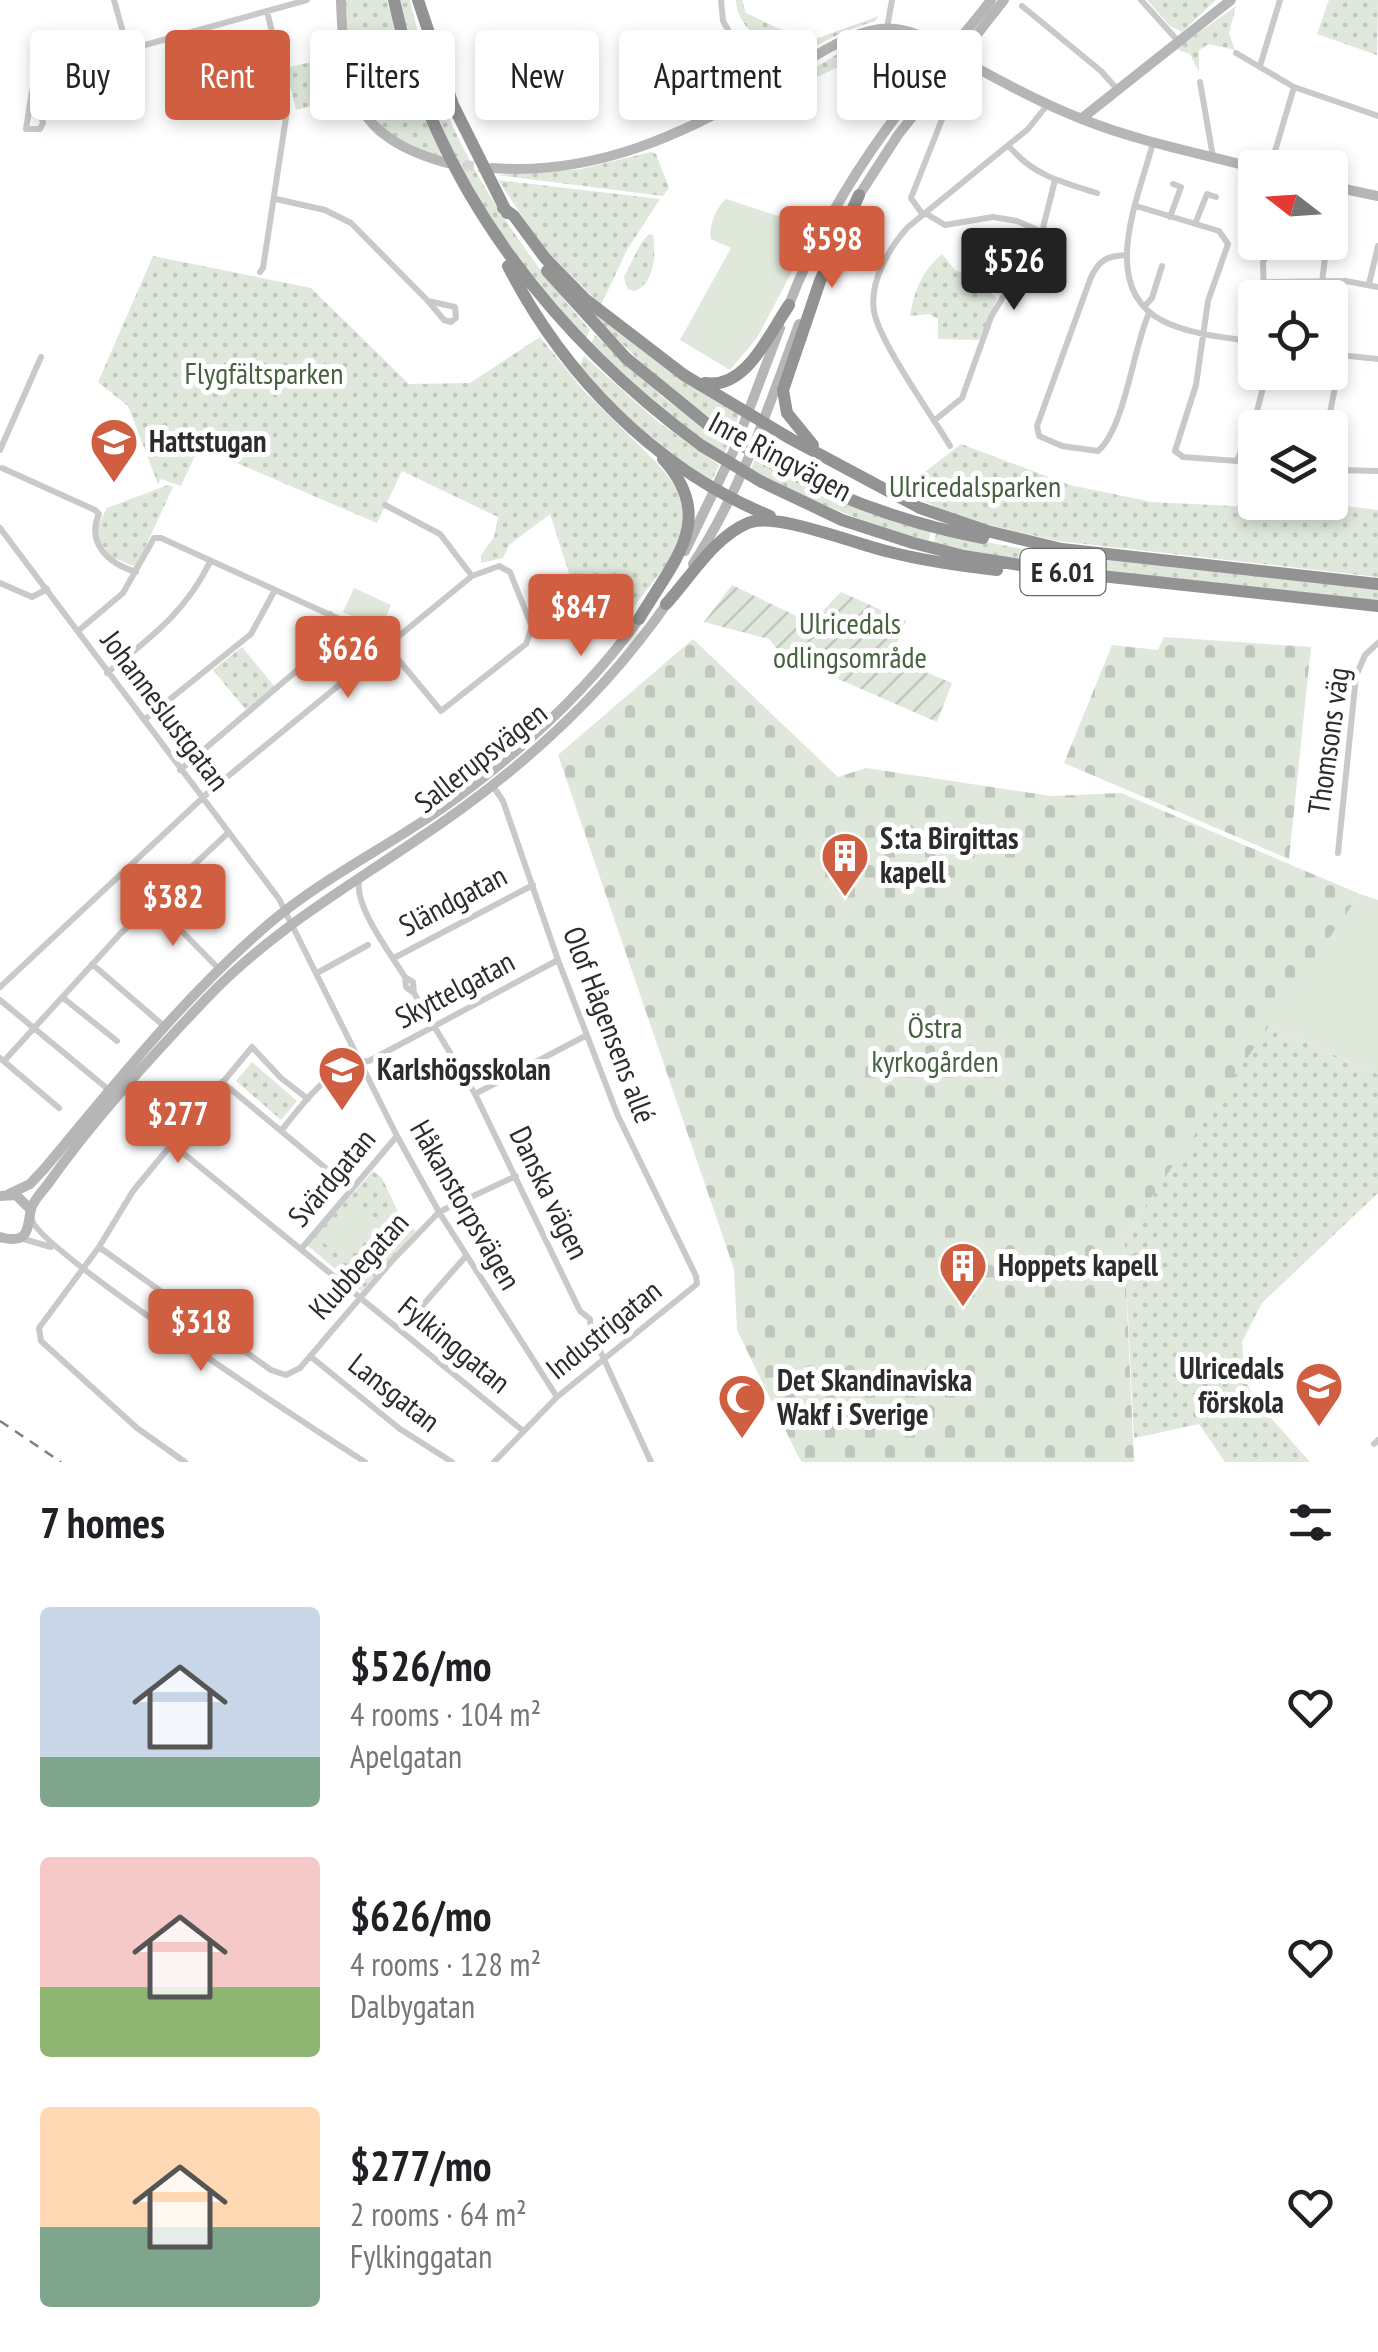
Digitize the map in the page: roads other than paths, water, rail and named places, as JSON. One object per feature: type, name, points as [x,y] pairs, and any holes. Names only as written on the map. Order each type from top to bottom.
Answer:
[{"type":"highway","name":"Inre Ringvägen","points":[[394,0],[414,71],[436,126],[465,185],[502,244],[536,292],[582,345],[644,403],[702,446],[762,482],[842,520],[939,550],[992,562],[1378,606]]},
{"type":"highway","name":"Inre Ringvägen","points":[[418,0],[452,106],[503,208],[532,253],[583,314],[648,378],[706,424],[768,461],[841,496],[925,525],[1066,550],[1378,584]]},
{"type":"highway","points":[[834,463],[795,426],[787,413],[783,390],[820,281],[859,194]]},
{"type":"highway","points":[[503,208],[584,299],[684,375],[887,492],[946,518],[1066,550]]},
{"type":"highway","points":[[502,244],[520,290],[560,352],[598,397],[644,438],[732,498],[799,526]]},
{"type":"highway","points":[[684,375],[709,384],[733,379],[754,357],[789,305]]},
{"type":"highway","points":[[639,619],[680,550],[691,516],[681,481],[644,438]]},
{"type":"highway","points":[[666,604],[720,541],[742,526],[764,519],[879,550],[952,564],[1064,578],[1154,582]]},
{"type":"main road","points":[[341,0],[347,70],[363,112],[396,145],[447,163]]},
{"type":"main road","name":"Sallerupsvägen","points":[[968,30],[992,0]]},
{"type":"main road","name":"Sallerupsvägen","points":[[982,30],[1004,0]]},
{"type":"main road","points":[[1082,119],[1231,0]]},
{"type":"main road","points":[[817,57],[848,40],[893,30]]},
{"type":"main road","points":[[982,69],[1082,119],[1238,163]]},
{"type":"main road","points":[[492,168],[556,167],[620,155],[703,120]]},
{"type":"main road","name":"Sallerupsvägen","points":[[5,1195],[38,1176],[164,1026],[219,969],[390,842],[443,808],[549,721],[586,684],[639,619],[684,552],[749,414],[816,243],[862,164],[894,120]]},
{"type":"main road","name":"Sallerupsvägen","points":[[0,1248],[9,1238],[29,1229],[32,1214],[59,1168],[174,1033],[288,917],[364,874],[493,786],[590,700],[666,604],[732,498],[765,424],[814,284],[859,194],[911,120]]},
{"type":"main road","points":[[1348,190],[1378,196]]},
{"type":"main road","points":[[345,886],[347,879],[390,842]]},
{"type":"main road","name":"Sallerupsvägen","points":[[5,1195],[23,1198],[32,1214]]},
{"type":"street","points":[[114,0],[122,30]]},
{"type":"street","points":[[145,45],[307,0]]},
{"type":"street","points":[[721,0],[728,30]]},
{"type":"street","points":[[887,29],[892,0]]},
{"type":"street","points":[[1140,0],[1178,41]]},
{"type":"street","points":[[1260,66],[1280,0]]},
{"type":"street","points":[[1022,6],[1102,71],[1118,90]]},
{"type":"street","points":[[260,272],[264,268],[288,112],[286,87],[267,11]]},
{"type":"street","points":[[1236,53],[1294,87],[1378,116]]},
{"type":"street","points":[[1200,82],[1212,156]]},
{"type":"street","points":[[1275,150],[1294,87]]},
{"type":"street","points":[[950,446],[876,321],[876,285],[895,244],[924,214],[1028,130],[1049,103]]},
{"type":"street","points":[[29,111],[30,105]]},
{"type":"street","points":[[942,120],[911,198],[924,214],[944,225],[993,216],[1042,232]]},
{"type":"street","points":[[1153,142],[1127,255],[1131,288],[1147,310],[1165,322],[1238,339]]},
{"type":"street","points":[[1009,146],[1028,166],[1055,180],[1097,193]]},
{"type":"street","points":[[935,420],[962,398],[992,317],[1042,232],[1055,180]]},
{"type":"street","points":[[1170,217],[1181,187]]},
{"type":"street","points":[[1195,224],[1207,194],[1216,197]]},
{"type":"street","points":[[276,199],[325,210],[351,223],[428,301]]},
{"type":"street","points":[[1136,206],[1219,232],[1228,244],[1208,301],[1196,385],[1175,451],[1182,456],[1237,462],[1255,419],[1262,390]]},
{"type":"street","points":[[1348,283],[1374,286],[1378,246]]},
{"type":"street","points":[[1127,255],[1101,260],[1091,277],[1037,426],[1039,436],[1081,450],[1098,451],[1105,445],[1124,399],[1162,266]]},
{"type":"street","points":[[1321,280],[1324,260]]},
{"type":"street","points":[[1348,356],[1378,358]]},
{"type":"street","points":[[41,357],[0,452],[1,468],[99,514],[94,538],[110,559],[136,572]]},
{"type":"street","points":[[1348,468],[1378,472]]},
{"type":"street","points":[[385,505],[440,534],[472,576]]},
{"type":"street","name":"Johanneslustgatan","points":[[0,528],[288,917]]},
{"type":"street","points":[[0,987],[202,798],[387,646],[472,576],[499,566],[510,572],[529,618],[531,636],[441,711],[387,646],[381,638],[161,538],[154,538],[113,604],[78,632]]},
{"type":"street","points":[[107,672],[172,620],[198,587],[210,562]]},
{"type":"street","points":[[0,582],[32,597],[47,590]]},
{"type":"street","points":[[144,720],[251,634],[275,590]]},
{"type":"street","points":[[180,770],[302,667],[330,614]]},
{"type":"street","name":"Thomsons väg","points":[[1338,853],[1356,676],[1365,655],[1378,642]]},
{"type":"street","name":"Olof Hågensens allé","points":[[493,786],[503,800],[558,960],[618,1116],[696,1276]]},
{"type":"street","points":[[58,1108],[2,1060],[92,964],[228,833]]},
{"type":"street","points":[[364,874],[356,888],[364,908]]},
{"type":"street","name":"Sländgatan","points":[[394,958],[533,885]]},
{"type":"street","name":"Danska vägen","points":[[345,886],[364,908],[405,977],[413,982],[414,992],[475,1094],[580,1311],[590,1319],[591,1331],[650,1462]]},
{"type":"street","points":[[154,903],[219,969]]},
{"type":"street","name":"Håkanstorpsvägen","points":[[288,917],[396,1136],[466,1256],[557,1396]]},
{"type":"street","points":[[317,974],[368,945]]},
{"type":"street","name":"Skyttelgatan","points":[[280,1131],[330,1079],[558,960]]},
{"type":"street","points":[[92,964],[164,1026]]},
{"type":"street","points":[[62,997],[118,1041]]},
{"type":"street","points":[[0,1000],[110,1090]]},
{"type":"street","points":[[475,1094],[587,1035]]},
{"type":"street","points":[[185,1462],[137,1428],[41,1340],[39,1328],[99,1247],[133,1191],[252,1047],[281,1078],[308,1098]]},
{"type":"street","points":[[222,1082],[351,1190]]},
{"type":"street","name":"Svärdgatan","points":[[302,1248],[396,1136]]},
{"type":"street","name":"Fylkinggatan","points":[[172,1144],[522,1430]]},
{"type":"street","name":"Klubbegatan","points":[[99,1247],[276,1374],[286,1375],[296,1372],[439,1212],[516,1176]]},
{"type":"street","points":[[32,1214],[35,1229],[61,1252],[267,1399],[365,1462]]},
{"type":"street","points":[[9,1238],[28,1238],[61,1252]]},
{"type":"street","points":[[401,1330],[466,1256]]},
{"type":"street","name":"Industrigatan","points":[[494,1462],[557,1396],[693,1288],[696,1276]]},
{"type":"street","name":"Lansgatan","points":[[310,1356],[400,1429],[452,1462]]},
{"type":"tunnel","points":[[449,163],[486,168]]},
{"type":"railway","points":[[0,1421],[61,1462]]},
{"type":"place","name":"Hattstugan","points":[[114,484]]},
{"type":"place","name":"S:ta Birgittas kapell","points":[[845,898]]},
{"type":"place","name":"Karlshögsskolan","points":[[342,1112]]},
{"type":"place","name":"Hoppets kapell","points":[[963,1308]]},
{"type":"place","name":"Ulricedals förskola","points":[[1319,1428]]},
{"type":"place","name":"Det Skandinaviska Wakf i Sverige","points":[[742,1440]]},
{"type":"park label","name":"Flygfältsparken","points":[[264,374]]},
{"type":"park label","name":"Ulricedalsparken","points":[[975,487]]},
{"type":"park label","name":"Ulricedals odlingsområde","points":[[850,641]]},
{"type":"park label","name":"Östra kyrkogården","points":[[935,1045]]}]
